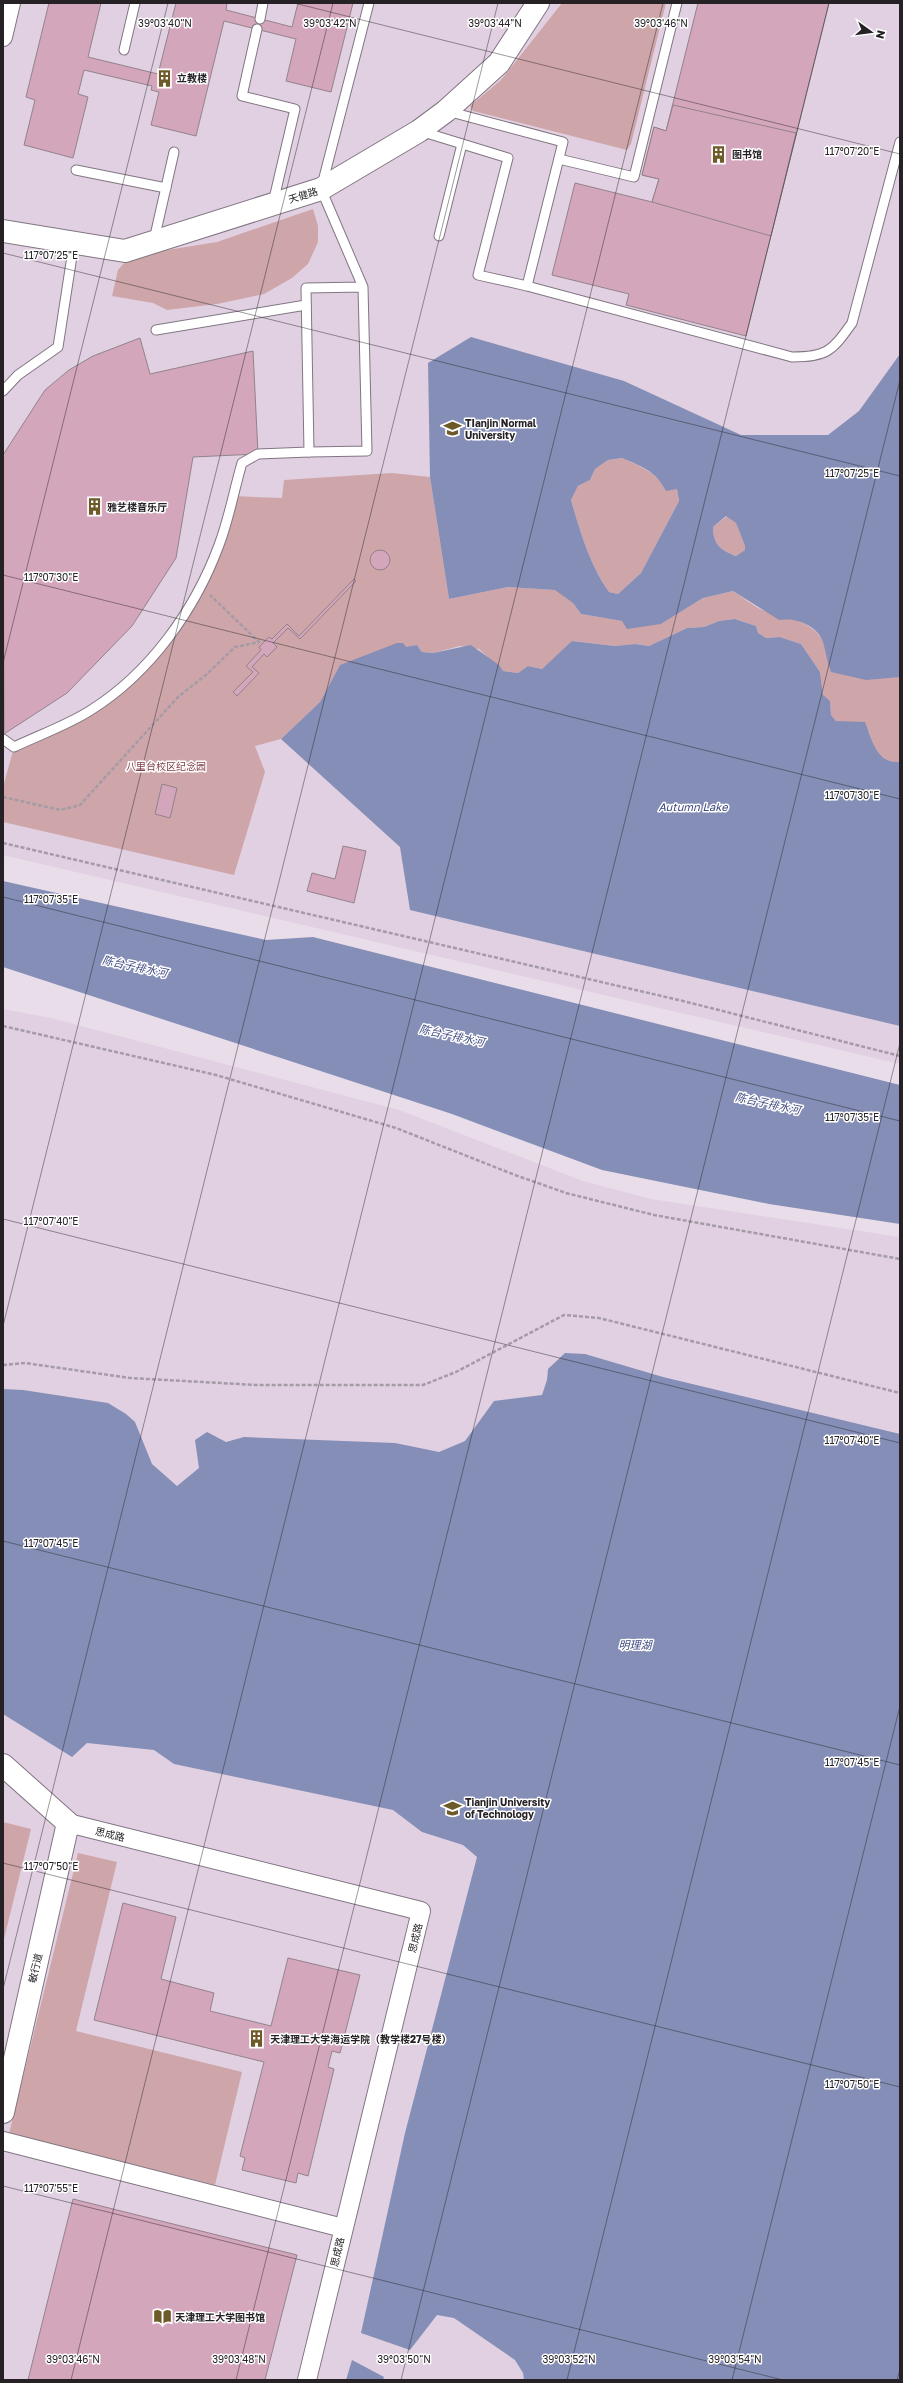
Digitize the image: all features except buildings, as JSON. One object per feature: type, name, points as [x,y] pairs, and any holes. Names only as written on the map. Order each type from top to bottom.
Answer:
[{"type":"street","points":[[3,37],[12,3]]},
{"type":"street","name":"天健路","points":[[3,231],[125,250],[321,189],[419,131],[446,111],[499,63],[538,3]]},
{"type":"street","name":"思成路","points":[[3,1765],[68,1823],[421,1911],[307,2380]]},
{"type":"street","name":"敏行道","points":[[3,2112],[68,1823]]},
{"type":"street","points":[[3,2141],[343,2228]]},
{"type":"lane","points":[[124,50],[135,3]]},
{"type":"lane","points":[[260,19],[263,3]]},
{"type":"lane","points":[[3,739],[14,747],[91,710],[125,683],[154,655],[182,620],[220,544],[242,463],[258,454],[367,451],[363,287],[321,189],[369,3]]},
{"type":"lane","points":[[559,159],[634,177],[678,3]]},
{"type":"lane","points":[[257,29],[242,96],[295,109],[273,204]]},
{"type":"lane","points":[[446,111],[563,142],[527,286]]},
{"type":"lane","points":[[419,131],[508,158],[478,276],[527,286],[792,357],[816,357],[836,344],[852,323],[900,142]]},
{"type":"lane","points":[[439,236],[462,144]]},
{"type":"lane","points":[[154,242],[174,152]]},
{"type":"lane","points":[[76,170],[166,188]]},
{"type":"lane","points":[[3,391],[18,375],[58,347],[74,243]]},
{"type":"lane","points":[[309,452],[306,288],[363,287]]},
{"type":"lane","points":[[156,330],[306,305]]},
{"type":"path","points":[[3,797],[60,810],[80,805],[178,697],[207,674],[235,647],[259,642],[200,586]]},
{"type":"path","points":[[3,842],[683,1001],[900,1056]]},
{"type":"path","points":[[3,1026],[216,1075],[396,1128],[515,1175],[566,1193],[654,1215],[900,1258]]},
{"type":"path","points":[[3,1365],[25,1363],[130,1378],[256,1385],[423,1384],[456,1372],[564,1315],[599,1318],[900,1392]]},
{"type":"shaded area","name":"TIanjin Normal University","points":[[3,3],[900,3],[900,1064],[3,855]]},
{"type":"shaded area","name":"Tianjin University of Technology","points":[[3,1009],[51,1018],[399,1110],[583,1181],[651,1199],[900,1237],[900,2380],[3,2380]]},
{"type":"green space","points":[[562,3],[666,3],[631,144],[627,150],[473,111],[470,106],[501,80]]},
{"type":"green space","points":[[313,209],[318,226],[318,242],[308,264],[292,278],[264,294],[217,304],[167,310],[153,303],[112,296],[118,270],[130,256],[217,242]]},
{"type":"green space","points":[[622,458],[652,474],[666,490],[677,489],[679,501],[641,573],[618,594],[609,592],[596,571],[582,536],[571,500],[578,486],[590,480],[595,469],[608,460]]},
{"type":"green space","name":"八里台校区纪念园","points":[[392,473],[430,477],[449,599],[508,587],[556,590],[573,603],[581,614],[622,621],[661,624],[703,598],[733,591],[762,610],[795,620],[810,627],[823,641],[832,672],[900,677],[900,762],[893,762],[883,757],[876,749],[869,732],[836,721],[831,715],[830,701],[823,696],[820,672],[801,644],[780,637],[766,638],[758,633],[756,626],[735,619],[719,621],[704,627],[687,628],[649,646],[635,644],[615,646],[573,641],[542,669],[528,666],[518,673],[503,671],[479,649],[460,646],[433,653],[422,652],[417,645],[340,665],[320,702],[281,739],[255,746],[265,772],[234,875],[3,822],[3,787],[14,747],[91,710],[154,655],[200,586],[232,496],[282,498],[284,480]]},
{"type":"green space","points":[[727,516],[736,523],[745,546],[745,550],[736,556],[722,549],[716,543],[714,538],[713,527]]},
{"type":"green space","points":[[3,1822],[31,1829],[3,1943]]},
{"type":"green space","points":[[78,1853],[117,1862],[76,2031],[242,2072],[215,2185],[9,2134]]},
{"type":"water","points":[[471,337],[624,381],[741,435],[828,435],[859,411],[900,354],[900,677],[866,680],[831,672],[823,642],[816,631],[798,621],[785,619],[779,620],[733,591],[703,598],[661,624],[627,629],[622,621],[581,614],[573,603],[555,590],[508,587],[449,599],[430,477],[428,363]],"holes":[[[622,458],[653,474],[666,491],[677,489],[679,501],[641,573],[618,594],[609,592],[596,571],[582,536],[571,500],[578,486],[590,480],[595,469],[608,460]],[[726,516],[736,523],[745,546],[745,550],[736,556],[722,549],[716,543],[714,538],[713,527]]]},
{"type":"water","name":"Autumn Lake","points":[[735,619],[756,626],[758,633],[766,638],[780,637],[801,644],[820,672],[823,695],[830,701],[831,715],[836,721],[865,722],[873,743],[880,755],[892,762],[900,762],[900,1026],[410,910],[400,847],[281,739],[320,702],[340,665],[397,643],[403,643],[406,647],[417,645],[422,652],[433,653],[471,645],[499,665],[503,671],[518,673],[528,666],[542,669],[572,641],[615,646],[635,644],[649,646],[687,628],[704,627],[719,621]]},
{"type":"water","name":"陈台子排水河","points":[[3,881],[266,940],[313,937],[900,1085],[900,1224],[769,1204],[602,1170],[452,1114],[3,967]]},
{"type":"water","name":"明理湖","points":[[565,1353],[585,1354],[663,1377],[900,1434],[900,2380],[524,2380],[523,2373],[515,2360],[454,2318],[437,2315],[410,2350],[361,2333],[405,2133],[477,1857],[463,1845],[422,1832],[393,1810],[174,1764],[154,1750],[87,1743],[72,1757],[3,1714],[3,1389],[23,1390],[108,1403],[126,1414],[135,1422],[152,1464],[177,1486],[199,1468],[195,1440],[207,1432],[226,1442],[244,1437],[395,1443],[439,1452],[465,1441],[494,1401],[542,1395],[547,1380],[548,1369]]},
{"type":"water","points":[[352,2360],[384,2377],[383,2380],[346,2380]]},
{"type":"place","name":"立教楼","points":[[164,78]]},
{"type":"place","name":"图书馆","points":[[719,154]]},
{"type":"place","name":"TIanjin Normal University","points":[[452,429]]},
{"type":"place","name":"雅艺楼音乐厅","points":[[94,507]]},
{"type":"place","name":"Tianjin University of Technology","points":[[452,1808]]},
{"type":"place","name":"天津理工大学海运学院（教学楼27号楼）","points":[[257,2039]]},
{"type":"place","name":"天津理工大学图书馆","points":[[162,2317]]}]
